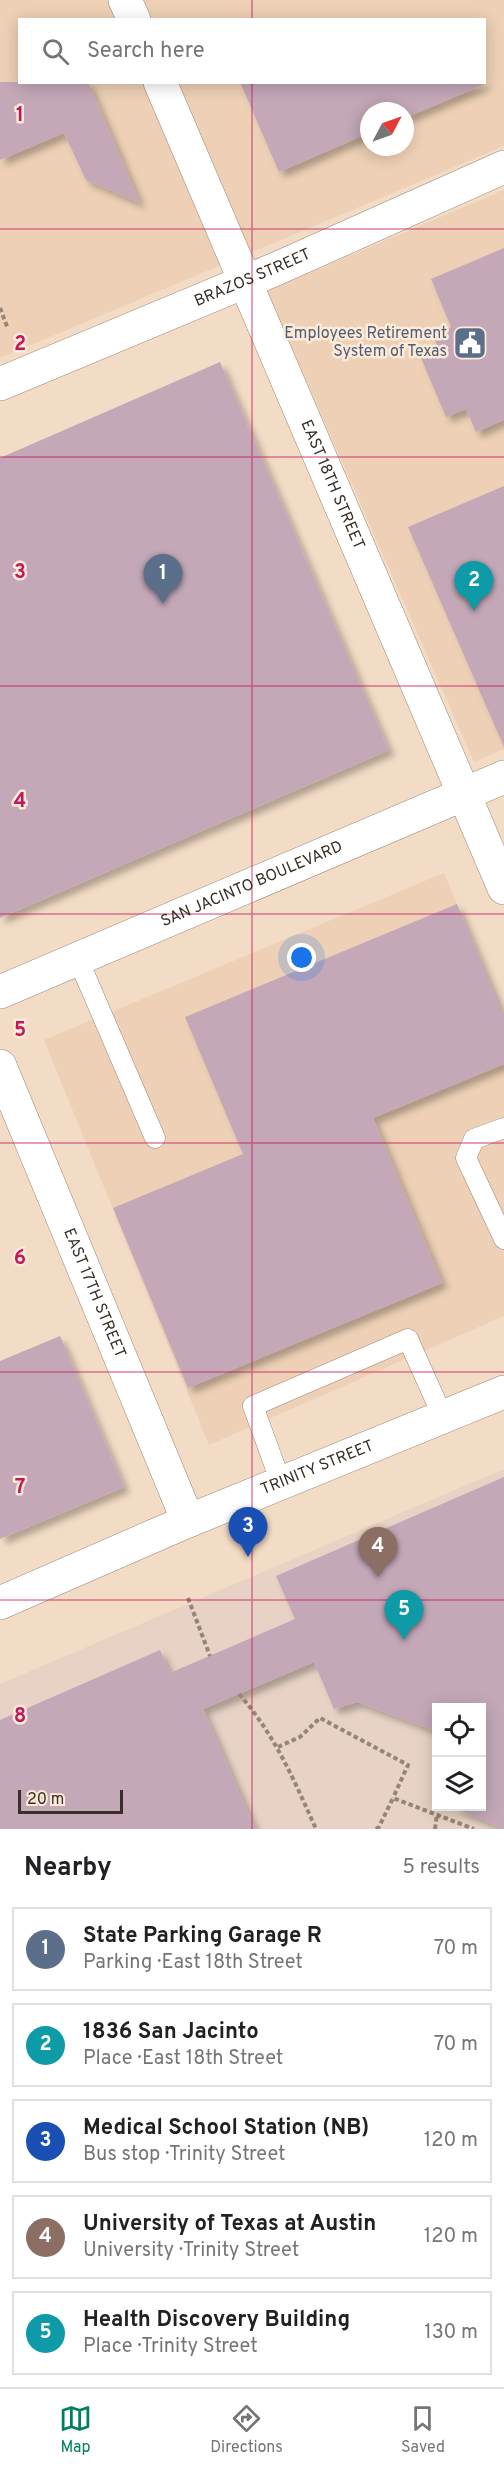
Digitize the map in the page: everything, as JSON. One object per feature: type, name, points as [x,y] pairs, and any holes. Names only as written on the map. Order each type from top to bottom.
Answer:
[{"type":"street","points":[[125,0],[133,18]]},
{"type":"street","name":"EAST 18TH STREET","points":[[161,84],[243,283],[504,888]]},
{"type":"street","name":"BRAZOS STREET","points":[[0,384],[243,283],[504,167]]},
{"type":"street","name":"SAN JACINTO BOULEVARD","points":[[0,992],[504,777]]},
{"type":"street","name":"EAST 17TH STREET","points":[[0,1066],[188,1521]]},
{"type":"street","name":"TRINITY STREET","points":[[0,1603],[188,1521],[504,1392]]},
{"type":"lane","points":[[78,959],[155,1138]]},
{"type":"lane","points":[[504,1128],[474,1139],[466,1158],[504,1239]]},
{"type":"lane","points":[[281,1483],[253,1406],[408,1339],[443,1417]]},
{"type":"path","points":[[0,309],[8,329]]},
{"type":"path","points":[[188,1598],[210,1656]]},
{"type":"path","points":[[239,1694],[261,1719],[278,1747],[316,1829]]},
{"type":"path","points":[[278,1747],[300,1737],[320,1718],[408,1765],[379,1827],[375,1829]]},
{"type":"path","points":[[393,1798],[474,1829]]},
{"type":"path","points":[[435,1829],[438,1814]]},
{"type":"shaded area","points":[[0,0],[504,0],[504,146],[0,358]]},
{"type":"shaded area","points":[[504,190],[504,749],[474,762],[267,291]]},
{"type":"shaded area","points":[[444,873],[504,1013],[504,1316],[209,1445],[44,1040]]},
{"type":"shaded area","points":[[504,1469],[504,1829],[0,1829],[0,1684]]},
{"type":"building","points":[[0,82],[89,84],[140,203],[86,180],[64,133],[0,160]]},
{"type":"building","points":[[241,84],[485,84],[414,114],[414,102],[360,102],[360,137],[279,172]]},
{"type":"building","name":"Employees Retirement System of Texas","points":[[504,248],[504,420],[476,432],[466,409],[446,417],[421,358],[439,351],[433,335],[451,327],[431,279]]},
{"type":"building","points":[[220,362],[389,750],[0,918],[0,458]]},
{"type":"building","points":[[504,486],[504,747],[408,527]]},
{"type":"building","points":[[457,904],[504,1016],[504,1064],[373,1118],[442,1283],[188,1388],[113,1208],[243,1154],[185,1017]]},
{"type":"building","points":[[60,1336],[124,1487],[0,1539],[0,1361]]},
{"type":"building","points":[[504,1477],[504,1829],[462,1811],[486,1811],[486,1703],[432,1703],[432,1730],[357,1702],[334,1709],[314,1662],[203,1709],[255,1829],[0,1829],[0,1720],[160,1650],[170,1673],[295,1619],[276,1576]]},
{"type":"place","name":"Employees Retirement System of Texas","points":[[470,343]]},
{"type":"place","name":"State Parking Garage R","points":[[163,604]]},
{"type":"place","name":"1836 San Jacinto","points":[[474,611]]},
{"type":"place","name":"Medical School Station (NB)","points":[[248,1557]]},
{"type":"place","name":"University of Texas at Austin","points":[[378,1577]]},
{"type":"place","name":"Health Discovery Building","points":[[404,1640]]}]
